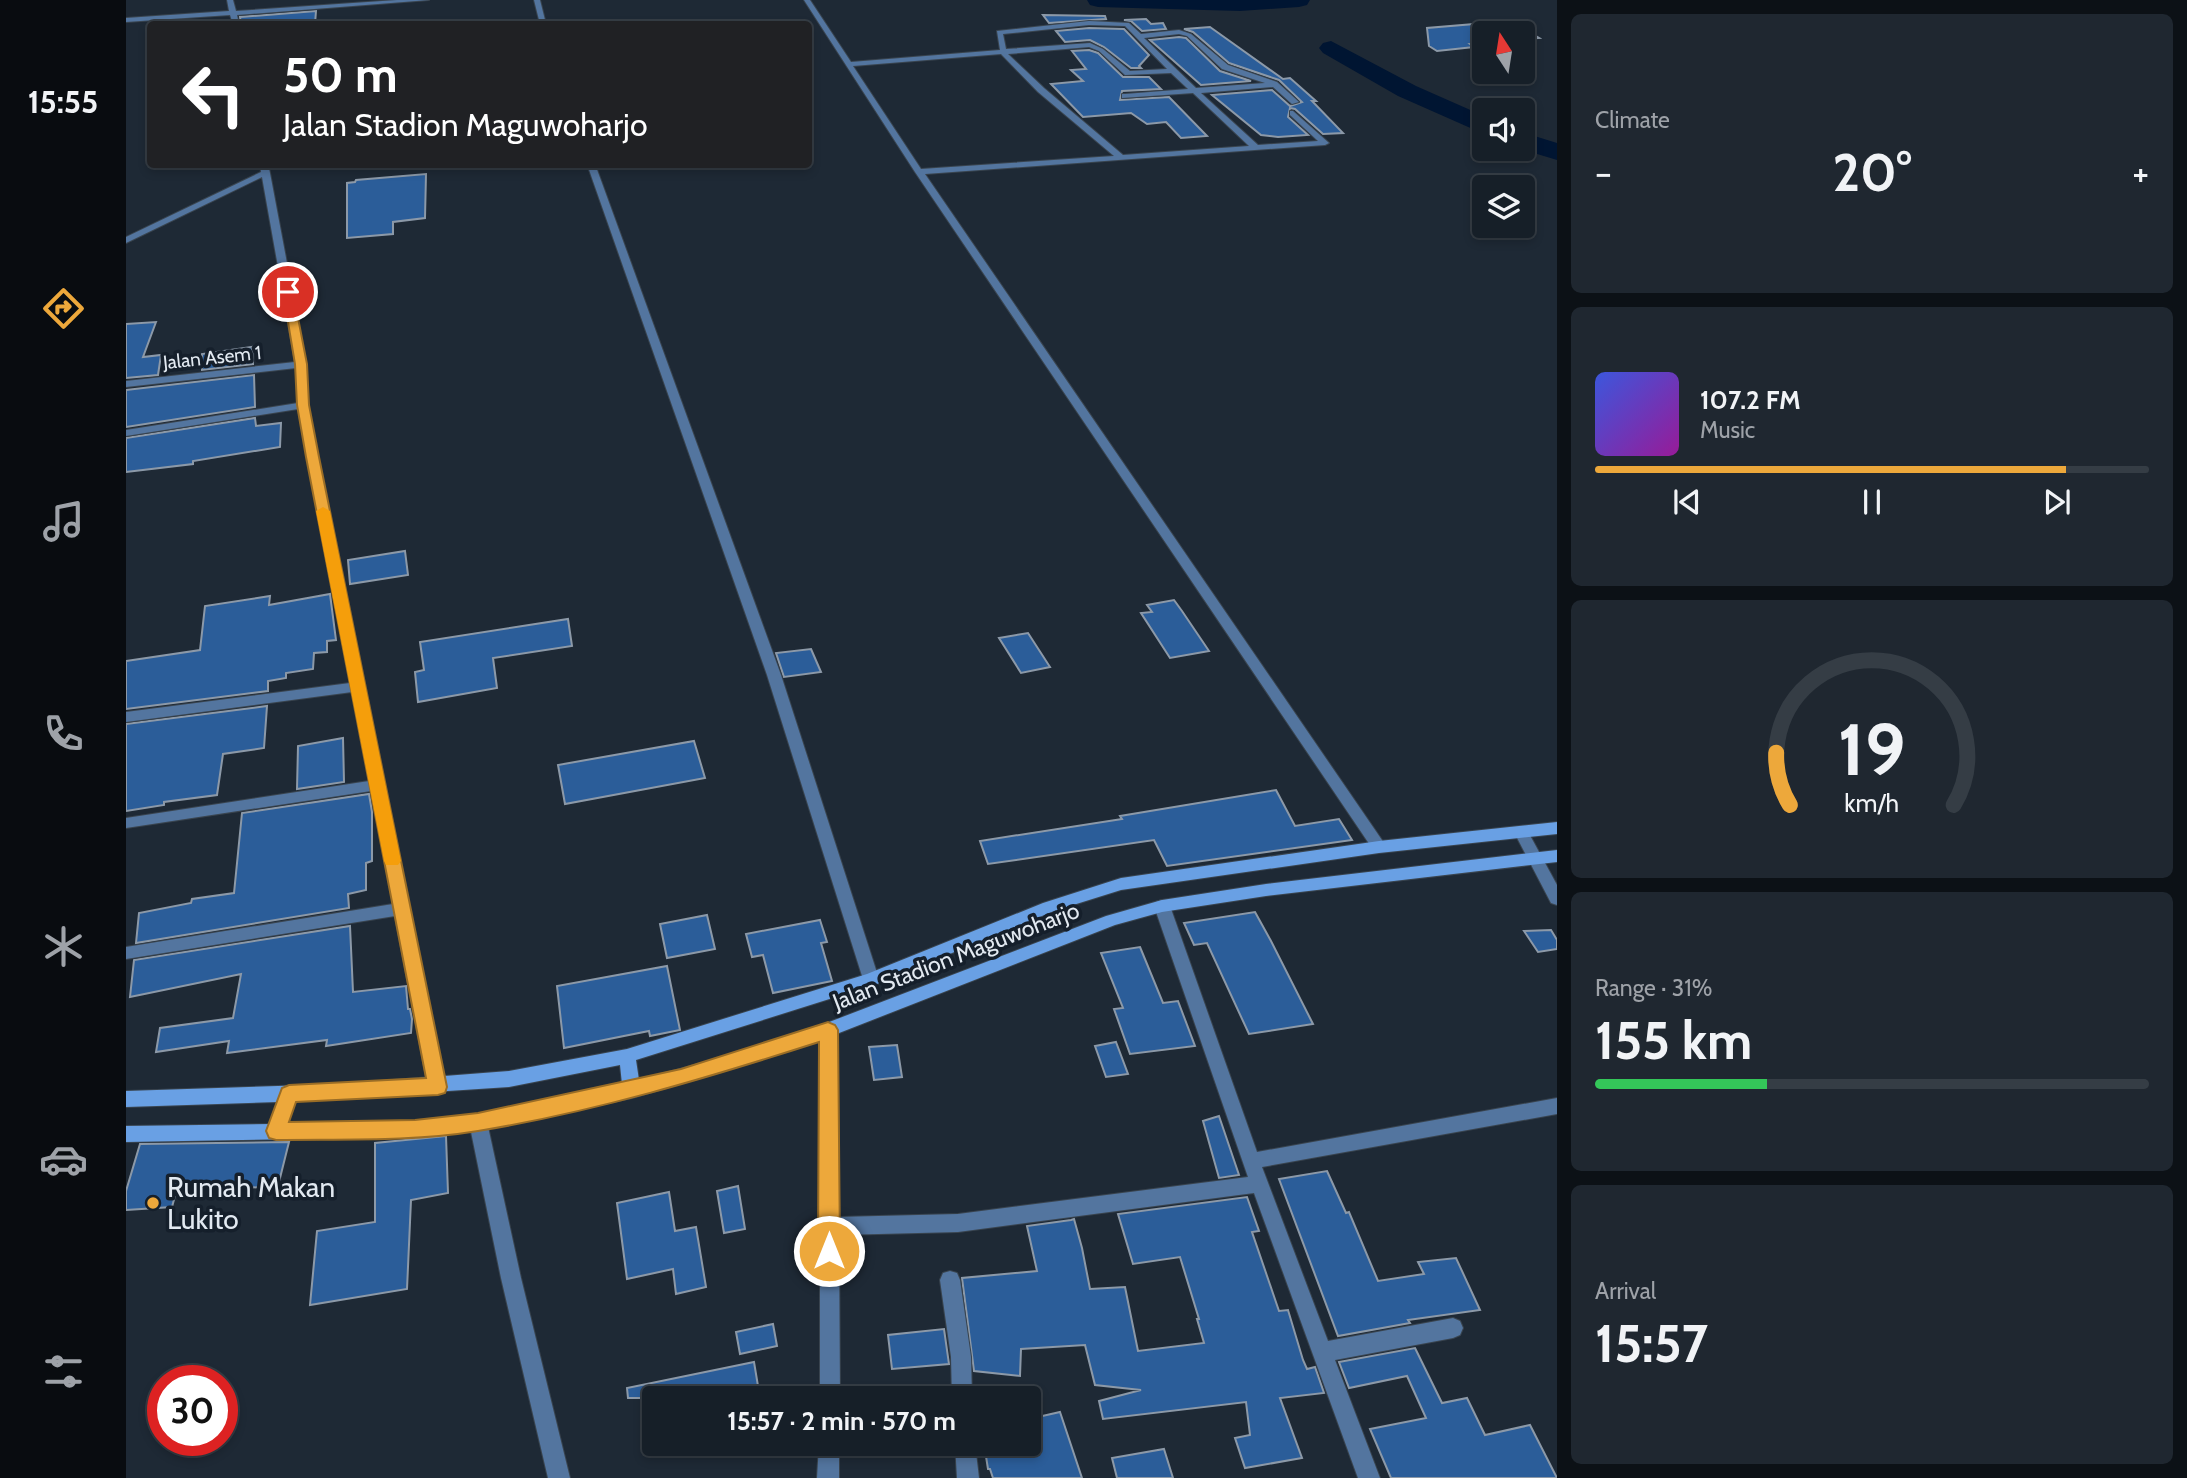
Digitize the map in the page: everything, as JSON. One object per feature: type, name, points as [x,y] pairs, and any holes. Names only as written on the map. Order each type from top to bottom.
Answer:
[{"type":"main road","name":"Jalan Stadion Maguwoharjo","points":[[126,1099],[438,1087],[509,1079],[627,1056],[871,979],[1049,907],[1121,884],[1380,847],[1557,828]]},
{"type":"main road","name":"Jalan Stadion Maguwoharjo","points":[[126,1134],[415,1129],[478,1122],[681,1078],[828,1030],[1100,925],[1162,906],[1266,890],[1557,856]]},
{"type":"main road","points":[[627,1056],[632,1090]]},
{"type":"main road","points":[[276,1131],[289,1094]]},
{"type":"street","points":[[230,0],[235,21]]},
{"type":"street","points":[[126,20],[426,0]]},
{"type":"street","points":[[537,0],[542,21]]},
{"type":"street","points":[[807,0],[816,24],[849,64],[919,172],[1380,847]]},
{"type":"street","points":[[1120,157],[1041,90],[1004,54],[999,32],[1001,30],[1043,26],[1130,25],[1173,71],[1256,148]]},
{"type":"street","points":[[1043,26],[1049,33]]},
{"type":"street","points":[[1141,36],[1189,34],[1225,67],[1274,84],[1295,102]]},
{"type":"street","points":[[1056,40],[1062,47]]},
{"type":"street","points":[[849,64],[1004,54],[1062,47],[1097,47],[1131,74],[1173,71]]},
{"type":"street","points":[[1125,96],[1274,84]]},
{"type":"street","points":[[919,172],[1325,142],[1293,113]]},
{"type":"street","points":[[592,168],[774,675],[871,979]]},
{"type":"street","points":[[126,240],[265,169],[301,364],[303,405],[312,457],[438,1087]]},
{"type":"street","name":"Jalan Asem 1","points":[[126,384],[301,364]]},
{"type":"street","points":[[126,433],[303,405]]},
{"type":"street","points":[[126,717],[358,687]]},
{"type":"street","points":[[126,823],[377,785]]},
{"type":"street","points":[[1521,832],[1557,899]]},
{"type":"street","points":[[1162,906],[1251,1161],[1369,1478]]},
{"type":"street","points":[[126,953],[402,909]]},
{"type":"street","points":[[828,1030],[830,1386]]},
{"type":"street","points":[[1251,1161],[1557,1105]]},
{"type":"street","points":[[478,1122],[511,1278],[559,1478]]},
{"type":"street","points":[[829,1226],[958,1223],[1260,1184]]},
{"type":"street","points":[[950,1280],[960,1345],[962,1386]]},
{"type":"street","points":[[1323,1352],[1453,1328]]},
{"type":"street","points":[[828,1478],[829,1456]]},
{"type":"street","points":[[966,1456],[968,1478]]},
{"type":"building","points":[[316,11],[315,21],[241,21],[240,17]]},
{"type":"building","points":[[1043,15],[1105,16],[1106,19],[1049,23]]},
{"type":"building","points":[[1146,19],[1151,24],[1163,23],[1166,29],[1142,31],[1131,21],[1124,20]]},
{"type":"building","points":[[1472,24],[1472,47],[1437,51],[1429,46],[1427,28]]},
{"type":"building","points":[[1210,27],[1283,79],[1290,78],[1316,101],[1312,101],[1343,133],[1323,134],[1295,109],[1290,108],[1288,117],[1308,135],[1261,135],[1212,95],[1272,90],[1290,106],[1302,102],[1279,80],[1229,63],[1193,32],[1184,29]]},
{"type":"building","points":[[1124,29],[1149,55],[1139,66],[1141,68],[1131,68],[1104,47],[1090,40],[1065,42],[1056,31]]},
{"type":"building","points":[[1186,38],[1220,71],[1251,81],[1201,85],[1150,40]]},
{"type":"building","points":[[1089,50],[1098,53],[1123,77],[1149,77],[1161,89],[1122,91],[1120,100],[1169,97],[1207,136],[1181,138],[1166,122],[1147,124],[1131,113],[1083,117],[1051,84],[1083,81],[1071,70],[1086,69],[1072,51]]},
{"type":"building","points":[[426,174],[425,218],[393,222],[393,234],[347,238],[347,183]]},
{"type":"building","points":[[156,322],[143,357],[161,355],[158,375],[126,378],[126,324]]},
{"type":"building","points":[[252,347],[253,364],[202,370],[202,354]]},
{"type":"building","points":[[254,375],[255,407],[126,427],[126,390]]},
{"type":"building","points":[[255,418],[256,426],[281,423],[280,447],[193,461],[193,464],[126,472],[126,438]]},
{"type":"building","points":[[405,551],[408,575],[350,584],[348,560]]},
{"type":"building","points":[[330,594],[336,640],[327,641],[327,652],[314,653],[313,669],[286,673],[286,678],[268,681],[268,691],[126,709],[126,661],[200,650],[205,606],[270,596],[269,605]]},
{"type":"building","points":[[1174,600],[1209,651],[1170,658],[1141,613],[1152,612],[1147,605]]},
{"type":"building","points":[[568,619],[572,646],[493,658],[497,688],[418,702],[415,672],[424,670],[420,642]]},
{"type":"building","points":[[1028,633],[1050,667],[1021,673],[999,638]]},
{"type":"building","points":[[811,649],[821,672],[784,677],[776,653]]},
{"type":"building","points":[[267,706],[264,748],[223,754],[217,795],[164,802],[164,805],[126,811],[126,724]]},
{"type":"building","points":[[343,738],[344,782],[297,789],[298,746]]},
{"type":"building","points":[[694,741],[705,778],[565,804],[558,765]]},
{"type":"building","points":[[1276,790],[1295,826],[1339,819],[1352,840],[1167,866],[1154,840],[988,864],[980,841],[1122,819],[1120,816]]},
{"type":"building","points":[[369,794],[372,812],[372,861],[366,863],[366,890],[348,894],[349,908],[136,943],[139,913],[191,903],[192,899],[234,893],[242,813]]},
{"type":"building","points":[[1255,912],[1313,1024],[1249,1034],[1207,943],[1194,945],[1184,923]]},
{"type":"building","points":[[707,915],[715,949],[667,958],[660,924]]},
{"type":"building","points":[[820,920],[827,942],[821,943],[832,981],[773,993],[763,955],[752,957],[746,934]]},
{"type":"building","points":[[350,926],[353,992],[406,986],[408,1009],[412,1019],[411,1033],[326,1046],[327,1040],[227,1053],[229,1041],[156,1052],[160,1028],[233,1018],[241,974],[130,997],[134,960]]},
{"type":"building","points":[[1551,930],[1557,940],[1557,949],[1538,952],[1524,931]]},
{"type":"building","points":[[1140,947],[1163,1003],[1178,1001],[1195,1046],[1130,1054],[1114,1009],[1123,1008],[1101,953]]},
{"type":"building","points":[[667,966],[680,1030],[650,1036],[649,1031],[564,1048],[557,986]]},
{"type":"building","points":[[1116,1042],[1128,1074],[1106,1077],[1095,1046]]},
{"type":"building","points":[[897,1045],[902,1077],[874,1080],[869,1047]]},
{"type":"building","points":[[1219,1116],[1239,1175],[1219,1178],[1203,1121]]},
{"type":"building","points":[[446,1136],[448,1193],[411,1200],[407,1289],[310,1305],[317,1231],[375,1222],[375,1143]]},
{"type":"building","points":[[289,1142],[278,1186],[176,1192],[172,1207],[126,1210],[126,1191],[140,1144]]},
{"type":"building","points":[[1327,1171],[1346,1213],[1349,1212],[1378,1281],[1424,1274],[1418,1262],[1456,1258],[1480,1310],[1408,1320],[1410,1323],[1338,1336],[1279,1179]]},
{"type":"building","points":[[738,1186],[745,1229],[724,1233],[717,1191]]},
{"type":"building","points":[[669,1192],[675,1231],[696,1227],[706,1287],[676,1294],[673,1269],[627,1279],[617,1203]]},
{"type":"building","points":[[1247,1197],[1259,1231],[1252,1232],[1279,1311],[1288,1310],[1303,1360],[1307,1369],[1315,1367],[1324,1393],[1280,1398],[1302,1458],[1245,1468],[1235,1438],[1250,1435],[1246,1402],[1103,1419],[1099,1401],[1141,1390],[1095,1385],[1085,1345],[1021,1349],[1020,1376],[974,1371],[962,1278],[1037,1271],[1027,1226],[1074,1219],[1090,1289],[1125,1287],[1138,1351],[1204,1343],[1180,1257],[1133,1264],[1118,1214]]},
{"type":"building","points":[[773,1324],[777,1346],[740,1354],[736,1332]]},
{"type":"building","points":[[944,1329],[949,1364],[892,1369],[888,1335]]},
{"type":"building","points":[[1415,1348],[1442,1403],[1467,1398],[1485,1435],[1530,1425],[1557,1478],[1391,1478],[1370,1429],[1426,1418],[1407,1376],[1349,1388],[1339,1362]]},
{"type":"building","points":[[754,1362],[758,1386],[642,1386],[642,1398],[628,1398],[627,1388]]},
{"type":"building","points":[[1060,1412],[1082,1478],[993,1478],[986,1456],[1041,1456],[1041,1416]]},
{"type":"building","points":[[1164,1449],[1173,1478],[1117,1478],[1112,1458]]},
{"type":"waterway","points":[[1098,0],[1240,4],[1299,0]]},
{"type":"waterway","points":[[1331,48],[1407,91],[1472,121]]},
{"type":"waterway","points":[[1535,144],[1557,152]]},
{"type":"slow traffic","points":[[323,511],[392,861]]},
{"type":"place","name":"Rumah Makan Lukito","points":[[153,1203]]},
{"type":"route","points":[[288,292],[301,364],[303,405],[312,457],[438,1087],[289,1094],[276,1131],[415,1129],[478,1122],[681,1078],[828,1030],[829,1251]]}]
